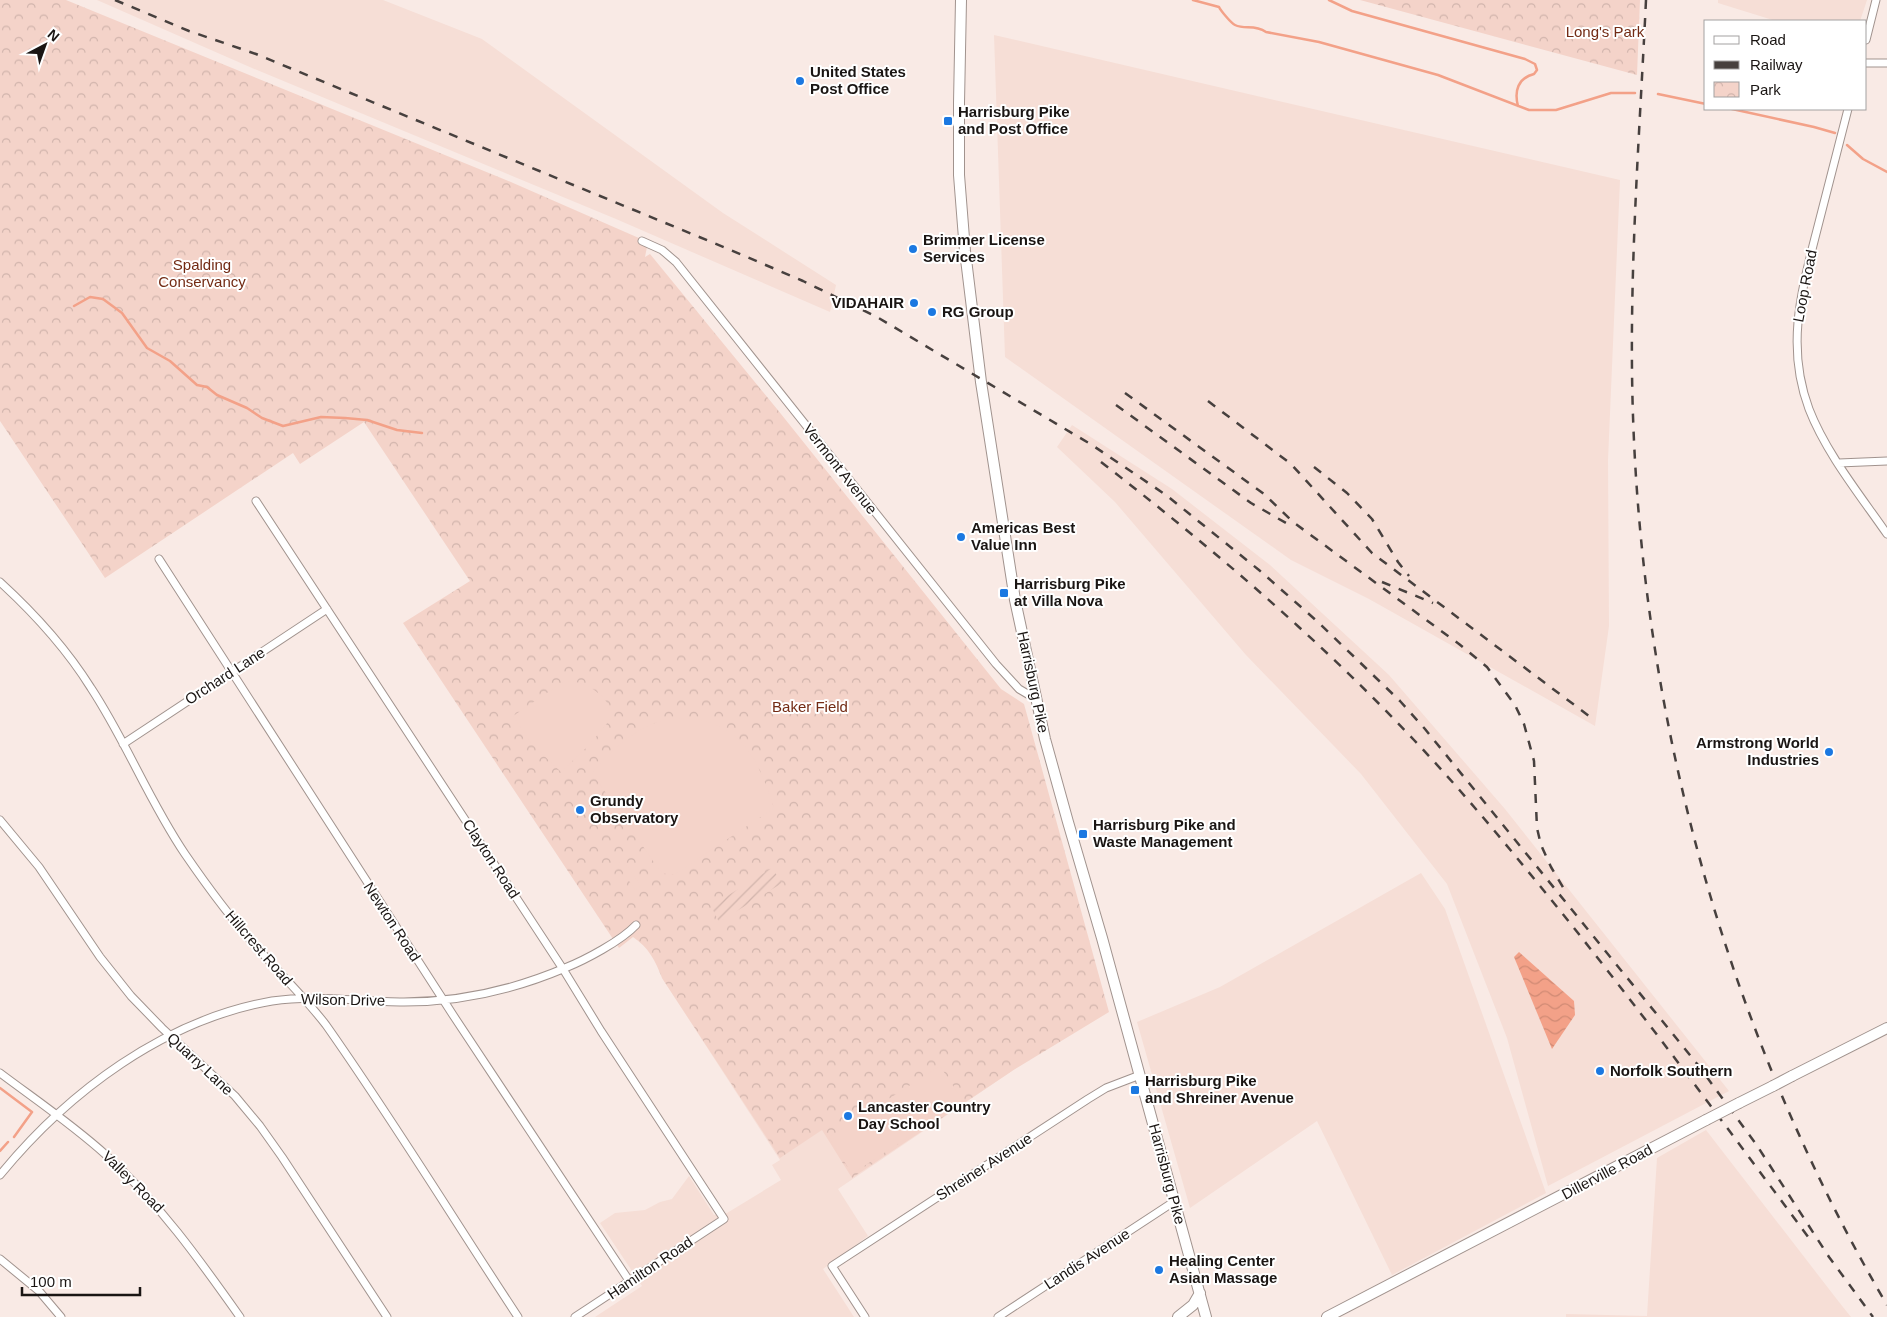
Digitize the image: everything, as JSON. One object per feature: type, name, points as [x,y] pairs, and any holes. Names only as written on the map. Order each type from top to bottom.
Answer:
[{"type":"main road","name":"Harrisburg Pike","points":[[961,0],[958,103],[959,175],[964,252],[1005,542],[1036,699],[1064,807],[1206,1317]]},
{"type":"main road","name":"Dillerville Road","points":[[1327,1317],[1887,1028]]},
{"type":"main road","points":[[1178,1317],[1193,1305],[1200,1293]]},
{"type":"street","points":[[1867,36],[1876,0]]},
{"type":"street","points":[[1867,63],[1887,63]]},
{"type":"street","name":"Loop Road","points":[[1848,110],[1801,294],[1796,331],[1798,369],[1809,408],[1822,438],[1887,534]]},
{"type":"street","name":"Vermont Avenue","points":[[642,241],[662,250],[676,262],[996,664],[1019,689],[1036,699]]},
{"type":"street","points":[[1839,463],[1887,461]]},
{"type":"street","name":"Clayton Road","points":[[256,501],[563,969],[601,1031],[724,1219]]},
{"type":"street","name":"Newton Road","points":[[159,559],[381,905],[630,1282]]},
{"type":"street","name":"Hillcrest Road","points":[[0,582],[39,620],[74,662],[93,690],[167,826],[217,899],[252,942],[304,998],[325,1024],[518,1317]]},
{"type":"street","name":"Orchard Lane","points":[[123,744],[327,609]]},
{"type":"street","name":"Quarry Lane","points":[[0,820],[40,867],[111,972],[140,1006],[219,1080],[260,1126],[387,1317]]},
{"type":"street","name":"Wilson Drive","points":[[0,1175],[36,1134],[90,1087],[121,1064],[171,1036],[218,1015],[272,1001],[304,998],[325,997],[402,1002],[445,1000],[472,997],[515,988],[587,958],[628,933],[636,925]]},
{"type":"street","name":"Valley Road","points":[[0,1073],[57,1115],[106,1155],[152,1201],[201,1260],[240,1317]]},
{"type":"street","name":"Shreiner Avenue","points":[[865,1317],[832,1266],[1093,1096],[1106,1088],[1140,1075]]},
{"type":"street","name":"Landis Avenue","points":[[998,1317],[1175,1201]]},
{"type":"street","name":"Hamilton Road","points":[[574,1317],[724,1219]]},
{"type":"street","points":[[0,1258],[39,1291],[61,1317]]},
{"type":"shaded area","points":[[97,0],[383,0],[482,39],[723,213],[836,285],[830,312],[616,219],[252,68]]},
{"type":"shaded area","points":[[1718,0],[1867,0],[1860,20],[1773,20],[1718,3]]},
{"type":"shaded area","points":[[994,35],[1620,180],[1608,460],[1609,626],[1595,726],[1369,599],[1291,560],[1005,357]]},
{"type":"shaded area","points":[[1072,425],[1172,489],[1270,565],[1389,675],[1505,809],[1729,1091],[1548,1186],[1507,1038],[1447,884],[1361,774],[1246,655],[1115,502],[1057,447]]},
{"type":"shaded area","points":[[1421,873],[1445,909],[1546,1193],[1392,1275],[1317,1121],[1190,1208],[1137,1022],[1220,987]]},
{"type":"shaded area","points":[[662,978],[1012,1071],[838,1189],[868,1236],[823,1269],[854,1317],[595,1317],[642,1286],[600,1223],[615,1213],[645,1210],[660,1202],[672,1199],[689,1176],[714,1215],[727,1213],[781,1180],[772,1165],[780,1160]]},
{"type":"shaded area","points":[[1706,1130],[1851,1317],[1566,1317],[1566,1314],[1647,1316],[1657,1158]]},
{"type":"green space","points":[[0,0],[66,0],[506,180],[648,242],[645,257],[650,254],[777,409],[1001,689],[1024,704],[1109,1012],[1012,1071],[852,1178],[822,1130],[780,1158],[662,978],[651,955],[633,937],[619,948],[403,623],[470,581],[364,422],[300,464],[293,453],[105,578],[0,421]]},
{"type":"green space","name":"Long's Park","points":[[1360,0],[1640,0],[1637,75]]},
{"type":"green space","points":[[570,681],[584,685],[597,692],[611,709],[613,716],[590,744],[561,772],[531,743],[513,716],[563,682]]},
{"type":"green space","points":[[674,718],[696,719],[714,724],[729,732],[741,742],[760,771],[774,808],[675,874],[670,874],[663,873],[658,868],[592,773],[609,754],[638,731],[649,725]]},
{"type":"green space","points":[[623,860],[641,886],[635,890],[618,864]]},
{"type":"green space","points":[[772,868],[782,883],[719,922],[711,906]]},
{"type":"green space","points":[[940,1066],[963,1101],[852,1174],[829,1137]]},
{"type":"water","points":[[1519,952],[1574,1001],[1575,1015],[1552,1049],[1514,957]]},
{"type":"waterway","points":[[1193,0],[1219,7],[1235,25],[1258,28],[1266,32],[1319,42],[1438,75],[1529,110],[1556,110],[1611,93],[1635,93]]},
{"type":"waterway","points":[[1329,0],[1352,11],[1525,59],[1535,64],[1537,70],[1534,74],[1524,79],[1518,86],[1518,106]]},
{"type":"waterway","points":[[1658,94],[1704,104]]},
{"type":"waterway","points":[[1737,110],[1835,133]]},
{"type":"waterway","points":[[1847,145],[1863,159],[1887,172]]},
{"type":"waterway","points":[[74,306],[90,297],[103,299],[122,313],[147,348],[170,361],[197,385],[207,387],[217,395],[247,408],[262,418],[283,426],[321,417],[345,418],[367,420],[397,430],[422,433]]},
{"type":"waterway","points":[[0,1088],[32,1112],[14,1137]]},
{"type":"waterway","points":[[0,1151],[8,1142]]},
{"type":"railway","points":[[115,0],[189,31],[256,54],[803,281],[877,317],[1092,445],[1166,495],[1259,570],[1318,622],[1400,701],[1425,729],[1698,1065],[1756,1144],[1829,1257],[1873,1317]]},
{"type":"railway","points":[[1646,0],[1635,220],[1632,386],[1634,441],[1643,554],[1658,667],[1680,778],[1708,888],[1743,996],[1784,1102],[1832,1205],[1887,1305]]},
{"type":"railway","points":[[1125,393],[1264,494],[1293,522],[1459,644],[1487,667],[1515,705],[1524,724],[1534,761],[1537,828],[1541,845],[1567,894]]},
{"type":"railway","points":[[1208,401],[1291,464],[1372,553],[1589,716]]},
{"type":"railway","points":[[1116,405],[1251,503],[1293,527]]},
{"type":"railway","points":[[1101,462],[1224,561],[1302,630],[1378,702],[1433,761],[1508,847],[1594,953],[1809,1238]]},
{"type":"railway","points":[[1314,467],[1347,493],[1372,519],[1398,562],[1409,576]]},
{"type":"railway","points":[[1382,582],[1433,603]]},
{"type":"place","name":"United States Post Office","points":[[800,81]]},
{"type":"place","name":"Harrisburg Pike and Post Office","points":[[948,121]]},
{"type":"place","name":"Brimmer License Services","points":[[913,249]]},
{"type":"place","name":"VIDAHAIR","points":[[914,303]]},
{"type":"place","name":"RG Group","points":[[932,312]]},
{"type":"place","name":"Americas Best Value Inn","points":[[961,537]]},
{"type":"place","name":"Harrisburg Pike at Villa Nova","points":[[1004,593]]},
{"type":"place","name":"Armstrong World Industries","points":[[1829,752]]},
{"type":"place","name":"Grundy Observatory","points":[[580,810]]},
{"type":"place","name":"Harrisburg Pike and Waste Management","points":[[1083,834]]},
{"type":"place","name":"Norfolk Southern","points":[[1600,1071]]},
{"type":"place","name":"Harrisburg Pike and Shreiner Avenue","points":[[1135,1090]]},
{"type":"place","name":"Lancaster Country Day School","points":[[848,1116]]},
{"type":"place","name":"Healing Center Asian Massage","points":[[1159,1270]]},
{"type":"park label","name":"Spalding Conservancy","points":[[202,274]]},
{"type":"park label","name":"Baker Field","points":[[810,707]]}]
